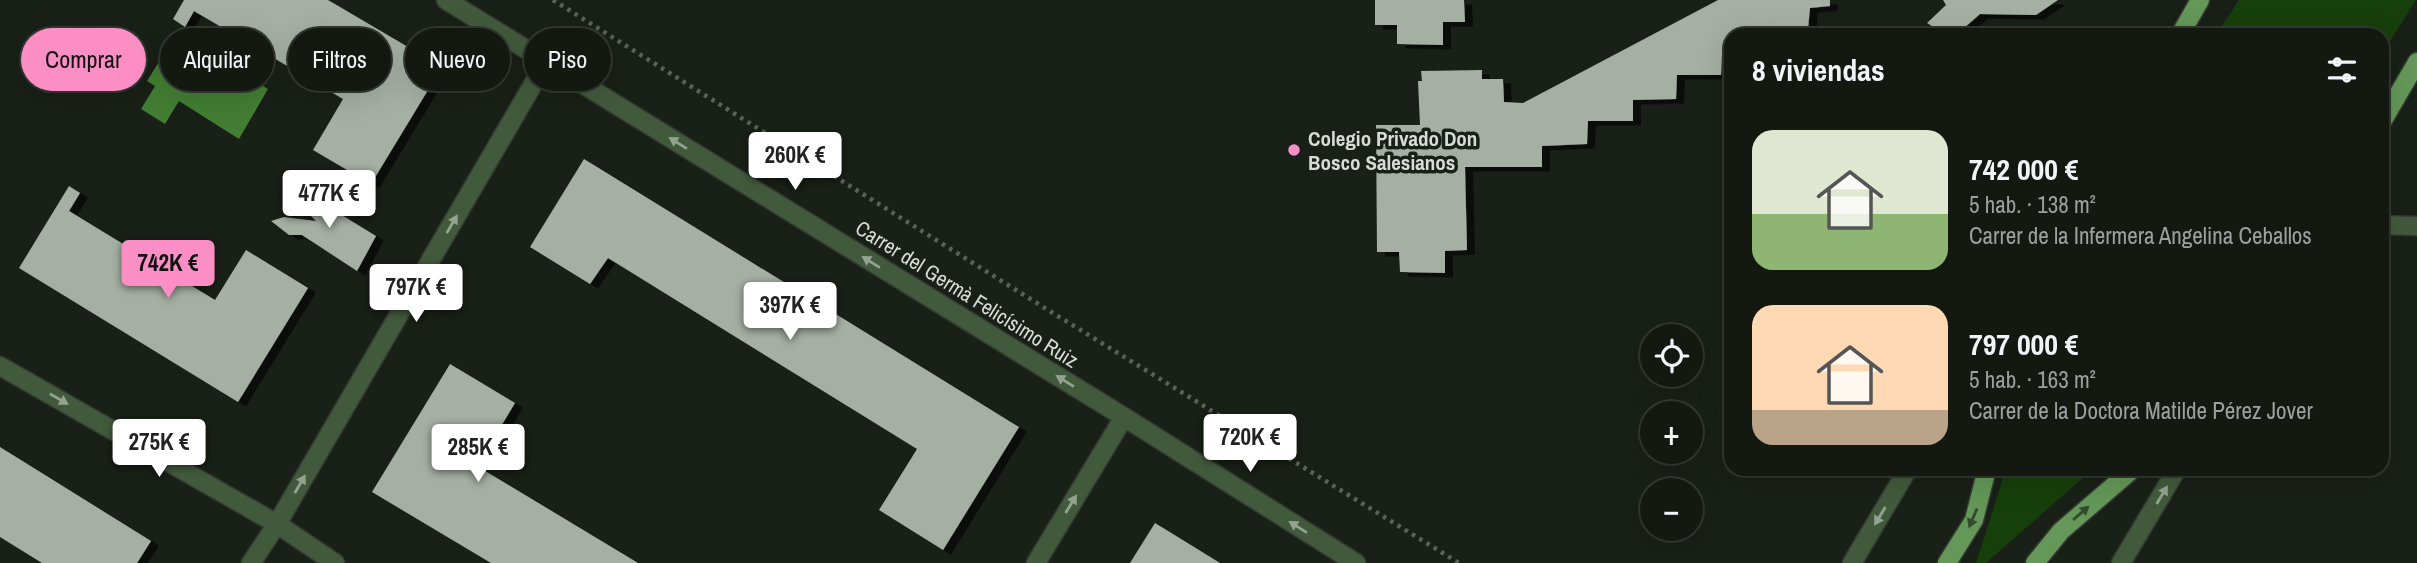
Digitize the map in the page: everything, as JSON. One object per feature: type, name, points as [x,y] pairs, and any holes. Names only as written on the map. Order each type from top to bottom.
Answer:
[{"type":"main road","points":[[2184,28],[2200,0]]},
{"type":"main road","points":[[2389,110],[2417,62]]},
{"type":"main road","points":[[1947,563],[1974,520],[1985,476]]},
{"type":"main road","points":[[2035,563],[2061,531],[2125,476]]},
{"type":"street","name":"Carrer del Germà Felicísimo Ruiz","points":[[446,0],[524,48]]},
{"type":"street","points":[[251,563],[277,524],[529,91]]},
{"type":"street","name":"Carrer del Germà Felicísimo Ruiz","points":[[593,91],[1356,563]]},
{"type":"street","points":[[2389,225],[2417,226]]},
{"type":"street","points":[[0,366],[277,524],[335,563]]},
{"type":"street","points":[[1036,563],[1124,417]]},
{"type":"street","points":[[1852,563],[1904,476]]},
{"type":"street","points":[[2121,563],[2173,476]]},
{"type":"path","points":[[554,0],[1459,563]]},
{"type":"shaded area","points":[[2239,0],[2416,0],[2389,43],[2389,28],[2221,28]]},
{"type":"shaded area","points":[[160,60],[160,91],[267,91],[239,139],[179,101],[165,124],[141,109],[155,86],[147,81]]},
{"type":"shaded area","points":[[2004,476],[2085,476],[1986,563],[1976,563]]},
{"type":"building","points":[[184,0],[328,0],[376,28],[288,28],[288,67],[274,58],[274,28],[223,28],[194,11],[185,27],[173,19]]},
{"type":"building","points":[[1375,0],[1464,0],[1465,22],[1443,22],[1443,45],[1397,44],[1397,25],[1375,25]]},
{"type":"building","points":[[1718,0],[1830,0],[1830,6],[1810,8],[1808,28],[1724,28],[1721,75],[1677,75],[1676,99],[1633,100],[1633,121],[1588,121],[1587,144],[1542,146],[1542,167],[1465,167],[1467,250],[1445,251],[1445,273],[1400,272],[1399,252],[1377,252],[1376,125],[1420,125],[1418,81],[1422,81],[1421,71],[1482,70],[1482,79],[1503,79],[1504,102],[1523,103]]},
{"type":"building","points":[[1943,0],[2058,0],[2036,15],[1980,14],[1964,28],[1935,28],[1927,23],[1946,5]]},
{"type":"building","points":[[391,37],[405,45],[405,91],[427,91],[371,184],[313,150],[343,99],[329,91],[391,91]]},
{"type":"building","points":[[584,159],[1019,427],[943,550],[879,510],[917,449],[608,258],[590,284],[530,247]]},
{"type":"building","points":[[295,179],[315,192],[322,203],[376,236],[357,271],[302,235],[289,235],[271,221],[284,217],[316,221],[303,208]]},
{"type":"building","points":[[69,186],[80,193],[69,211],[215,300],[246,250],[308,288],[238,402],[19,268]]},
{"type":"building","points":[[450,364],[515,403],[477,466],[638,563],[491,563],[372,492]]},
{"type":"building","points":[[0,447],[151,541],[137,563],[42,563],[0,537]]},
{"type":"building","points":[[1155,523],[1220,563],[1130,563]]},
{"type":"place","name":"Colegio Privado Don Bosco Salesianos","points":[[1294,150]]}]
